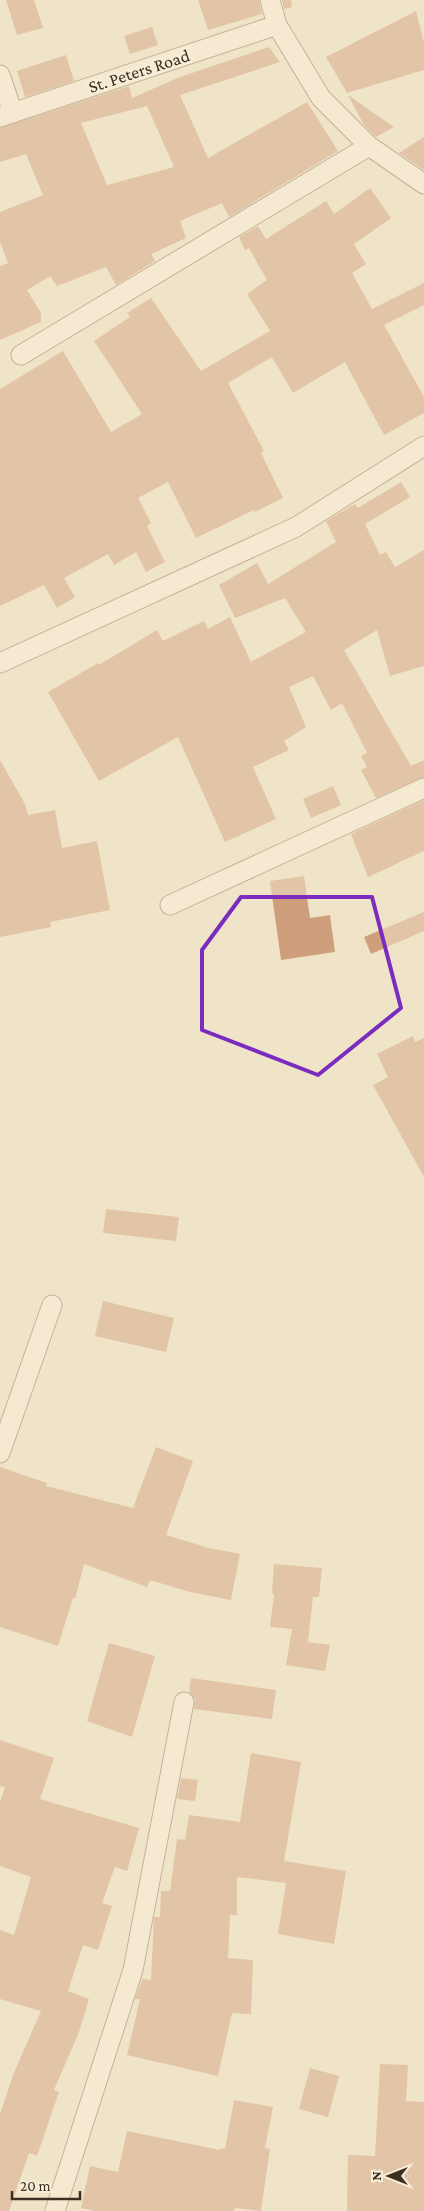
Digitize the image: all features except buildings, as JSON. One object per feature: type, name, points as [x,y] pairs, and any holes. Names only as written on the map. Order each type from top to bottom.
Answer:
[{"type":"street","points":[[270,0],[278,25],[321,98],[369,146],[424,184]]},
{"type":"street","name":"St. Peters Road","points":[[7,115],[278,25]]},
{"type":"street","points":[[0,75],[7,115]]},
{"type":"street","points":[[21,355],[369,146]]},
{"type":"street","points":[[0,663],[296,527],[424,446]]},
{"type":"street","points":[[170,905],[424,788]]},
{"type":"street","points":[[0,1454],[52,1305]]},
{"type":"street","points":[[55,2211],[133,1970],[184,1702]]},
{"type":"highlighted area","points":[[241,897],[372,897],[401,1008],[318,1075],[202,1030],[202,950]]}]
